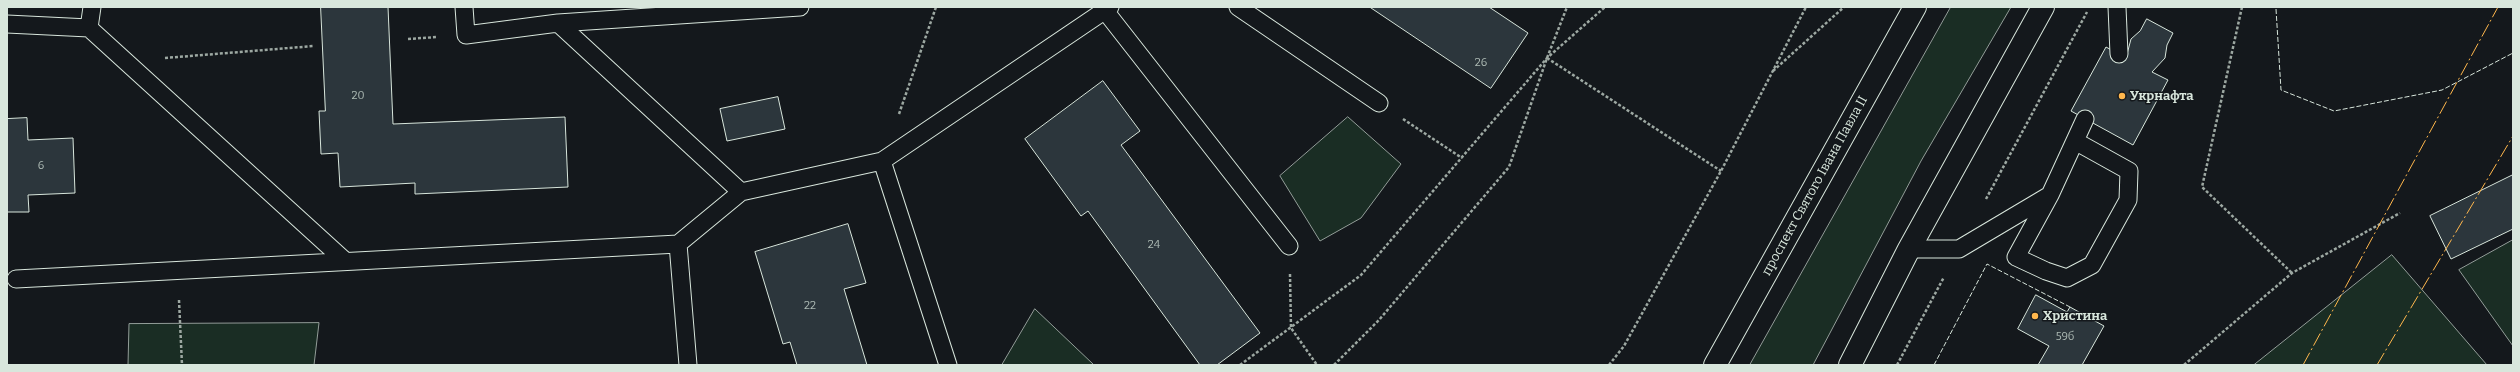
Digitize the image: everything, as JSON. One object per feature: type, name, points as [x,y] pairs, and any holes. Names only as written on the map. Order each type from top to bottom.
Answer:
[{"type":"main road","name":"проспект Святого Івана Павла II","points":[[1715,365],[1915,7]]},
{"type":"main road","points":[[1850,365],[1909,249],[2043,7]]},
{"type":"lane","points":[[89,28],[92,7]]},
{"type":"lane","points":[[464,7],[466,35],[558,23],[800,7]]},
{"type":"lane","points":[[1238,7],[1379,103]]},
{"type":"lane","points":[[2117,7],[2119,54]]},
{"type":"lane","points":[[16,279],[178,271],[344,260],[678,244],[741,192],[882,161],[1108,10],[1289,246]]},
{"type":"lane","points":[[558,23],[741,192]]},
{"type":"lane","points":[[7,24],[89,28],[344,260]]},
{"type":"lane","points":[[2075,141],[2129,171],[2128,200],[2092,266],[2067,278],[2046,271],[2016,257],[2050,195],[2085,119]]},
{"type":"lane","points":[[882,161],[948,365]]},
{"type":"lane","points":[[1909,249],[1959,248],[2050,195]]},
{"type":"lane","points":[[678,244],[688,365]]},
{"type":"path","points":[[908,88],[936,7]]},
{"type":"path","points":[[1334,365],[1379,320],[1509,167],[1546,58],[1567,7]]},
{"type":"path","points":[[1240,365],[1361,274],[1462,158],[1546,58],[1605,7]]},
{"type":"path","points":[[1609,365],[1624,346],[1721,171],[1806,7]]},
{"type":"path","points":[[1772,72],[1844,7]]},
{"type":"path","points":[[1985,200],[2090,7]]},
{"type":"path","points":[[2242,7],[2202,187],[2292,273]]},
{"type":"path","points":[[124,61],[314,46]]},
{"type":"path","points":[[1546,58],[1721,171]]},
{"type":"path","points":[[1379,103],[1462,158]]},
{"type":"path","points":[[2184,365],[2292,273],[2400,213]]},
{"type":"path","points":[[1289,246],[1291,328],[1317,365]]},
{"type":"path","points":[[178,271],[182,365]]},
{"type":"path","points":[[1897,365],[1944,276]]},
{"type":"green space","points":[[1951,7],[2011,7],[1921,161],[1813,365],[1750,365]]},
{"type":"green space","points":[[1348,117],[1401,164],[1361,218],[1320,241],[1280,176]]},
{"type":"green space","points":[[2513,240],[2513,346],[2459,270]]},
{"type":"green space","points":[[2392,255],[2487,365],[2254,365]]},
{"type":"green space","points":[[1035,309],[1093,364],[1093,365],[1002,365]]},
{"type":"green space","points":[[319,323],[314,365],[128,365],[129,324]]},
{"type":"building","points":[[321,7],[388,7],[393,124],[565,117],[568,187],[415,194],[415,183],[340,187],[338,153],[321,154],[319,111],[325,111]]},
{"type":"building","points":[[1370,7],[1489,7],[1528,33],[1491,88]]},
{"type":"building","points":[[2147,19],[2173,33],[2167,45],[2165,58],[2152,72],[2168,80],[2133,145],[2071,111],[2106,47],[2126,58],[2131,39],[2140,31]]},
{"type":"building","points":[[1103,81],[1140,131],[1121,145],[1260,333],[1217,365],[1200,365],[1088,211],[1081,216],[1025,139]]},
{"type":"building","points":[[778,97],[785,129],[727,141],[720,109]]},
{"type":"building","points":[[27,118],[28,140],[73,138],[75,193],[28,195],[29,212],[7,212],[7,119]]},
{"type":"building","points":[[2513,175],[2513,229],[2451,259],[2430,216]]},
{"type":"building","points":[[848,224],[866,283],[844,289],[867,365],[797,365],[790,342],[783,344],[755,252]]},
{"type":"building","points":[[2036,295],[2067,312],[2070,307],[2104,326],[2082,365],[2038,365],[2049,346],[2018,329]]},
{"type":"fence","points":[[2276,9],[2281,90],[2334,111],[2442,90],[2513,53]]},
{"type":"fence","points":[[1934,365],[1987,264],[2070,307]]},
{"type":"power","points":[[2303,365],[2498,7]]},
{"type":"power","points":[[2377,365],[2513,136]]},
{"type":"place","name":"Укрнафта","points":[[2122,96]]},
{"type":"place","name":"Христина","points":[[2035,316]]}]
